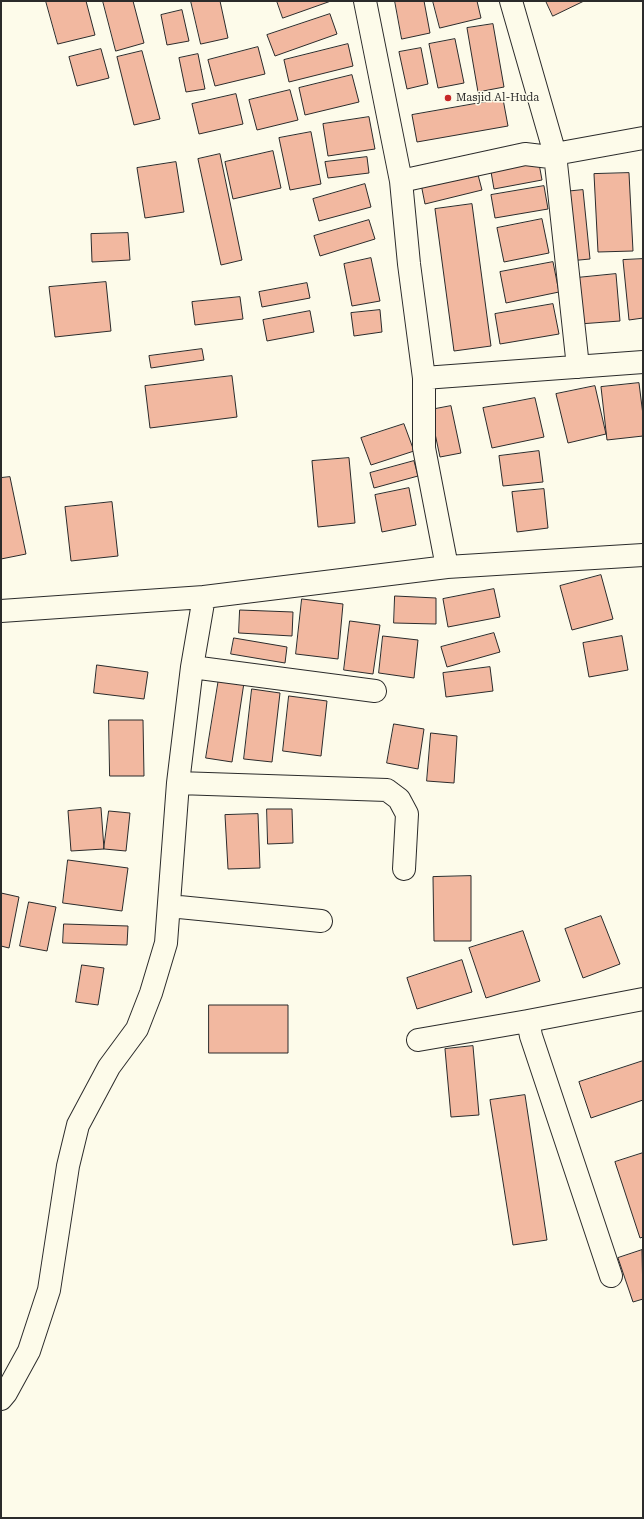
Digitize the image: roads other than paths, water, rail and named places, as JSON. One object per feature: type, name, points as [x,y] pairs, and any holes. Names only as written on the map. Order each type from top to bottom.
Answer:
[{"type":"street","points":[[365,1],[401,181],[424,378],[424,448],[448,568]]},
{"type":"street","points":[[511,1],[555,154],[578,367]]},
{"type":"street","points":[[401,181],[525,154],[550,157],[555,154],[643,138]]},
{"type":"street","points":[[424,378],[643,362]]},
{"type":"street","points":[[1,611],[204,597],[448,568],[643,555]]},
{"type":"street","points":[[1,1399],[6,1393],[29,1351],[49,1290],[68,1166],[78,1125],[109,1067],[137,1029],[151,993],[166,943],[178,783],[192,667],[204,597]]},
{"type":"street","points":[[192,667],[375,691]]},
{"type":"street","points":[[178,783],[387,790],[399,799],[407,814],[404,869]]},
{"type":"street","points":[[169,906],[321,921]]},
{"type":"street","points":[[418,1040],[643,999]]},
{"type":"street","points":[[528,1020],[531,1036],[611,1276]]},
{"type":"place","name":"Masjid Al-Huda","points":[[448,98]]}]
